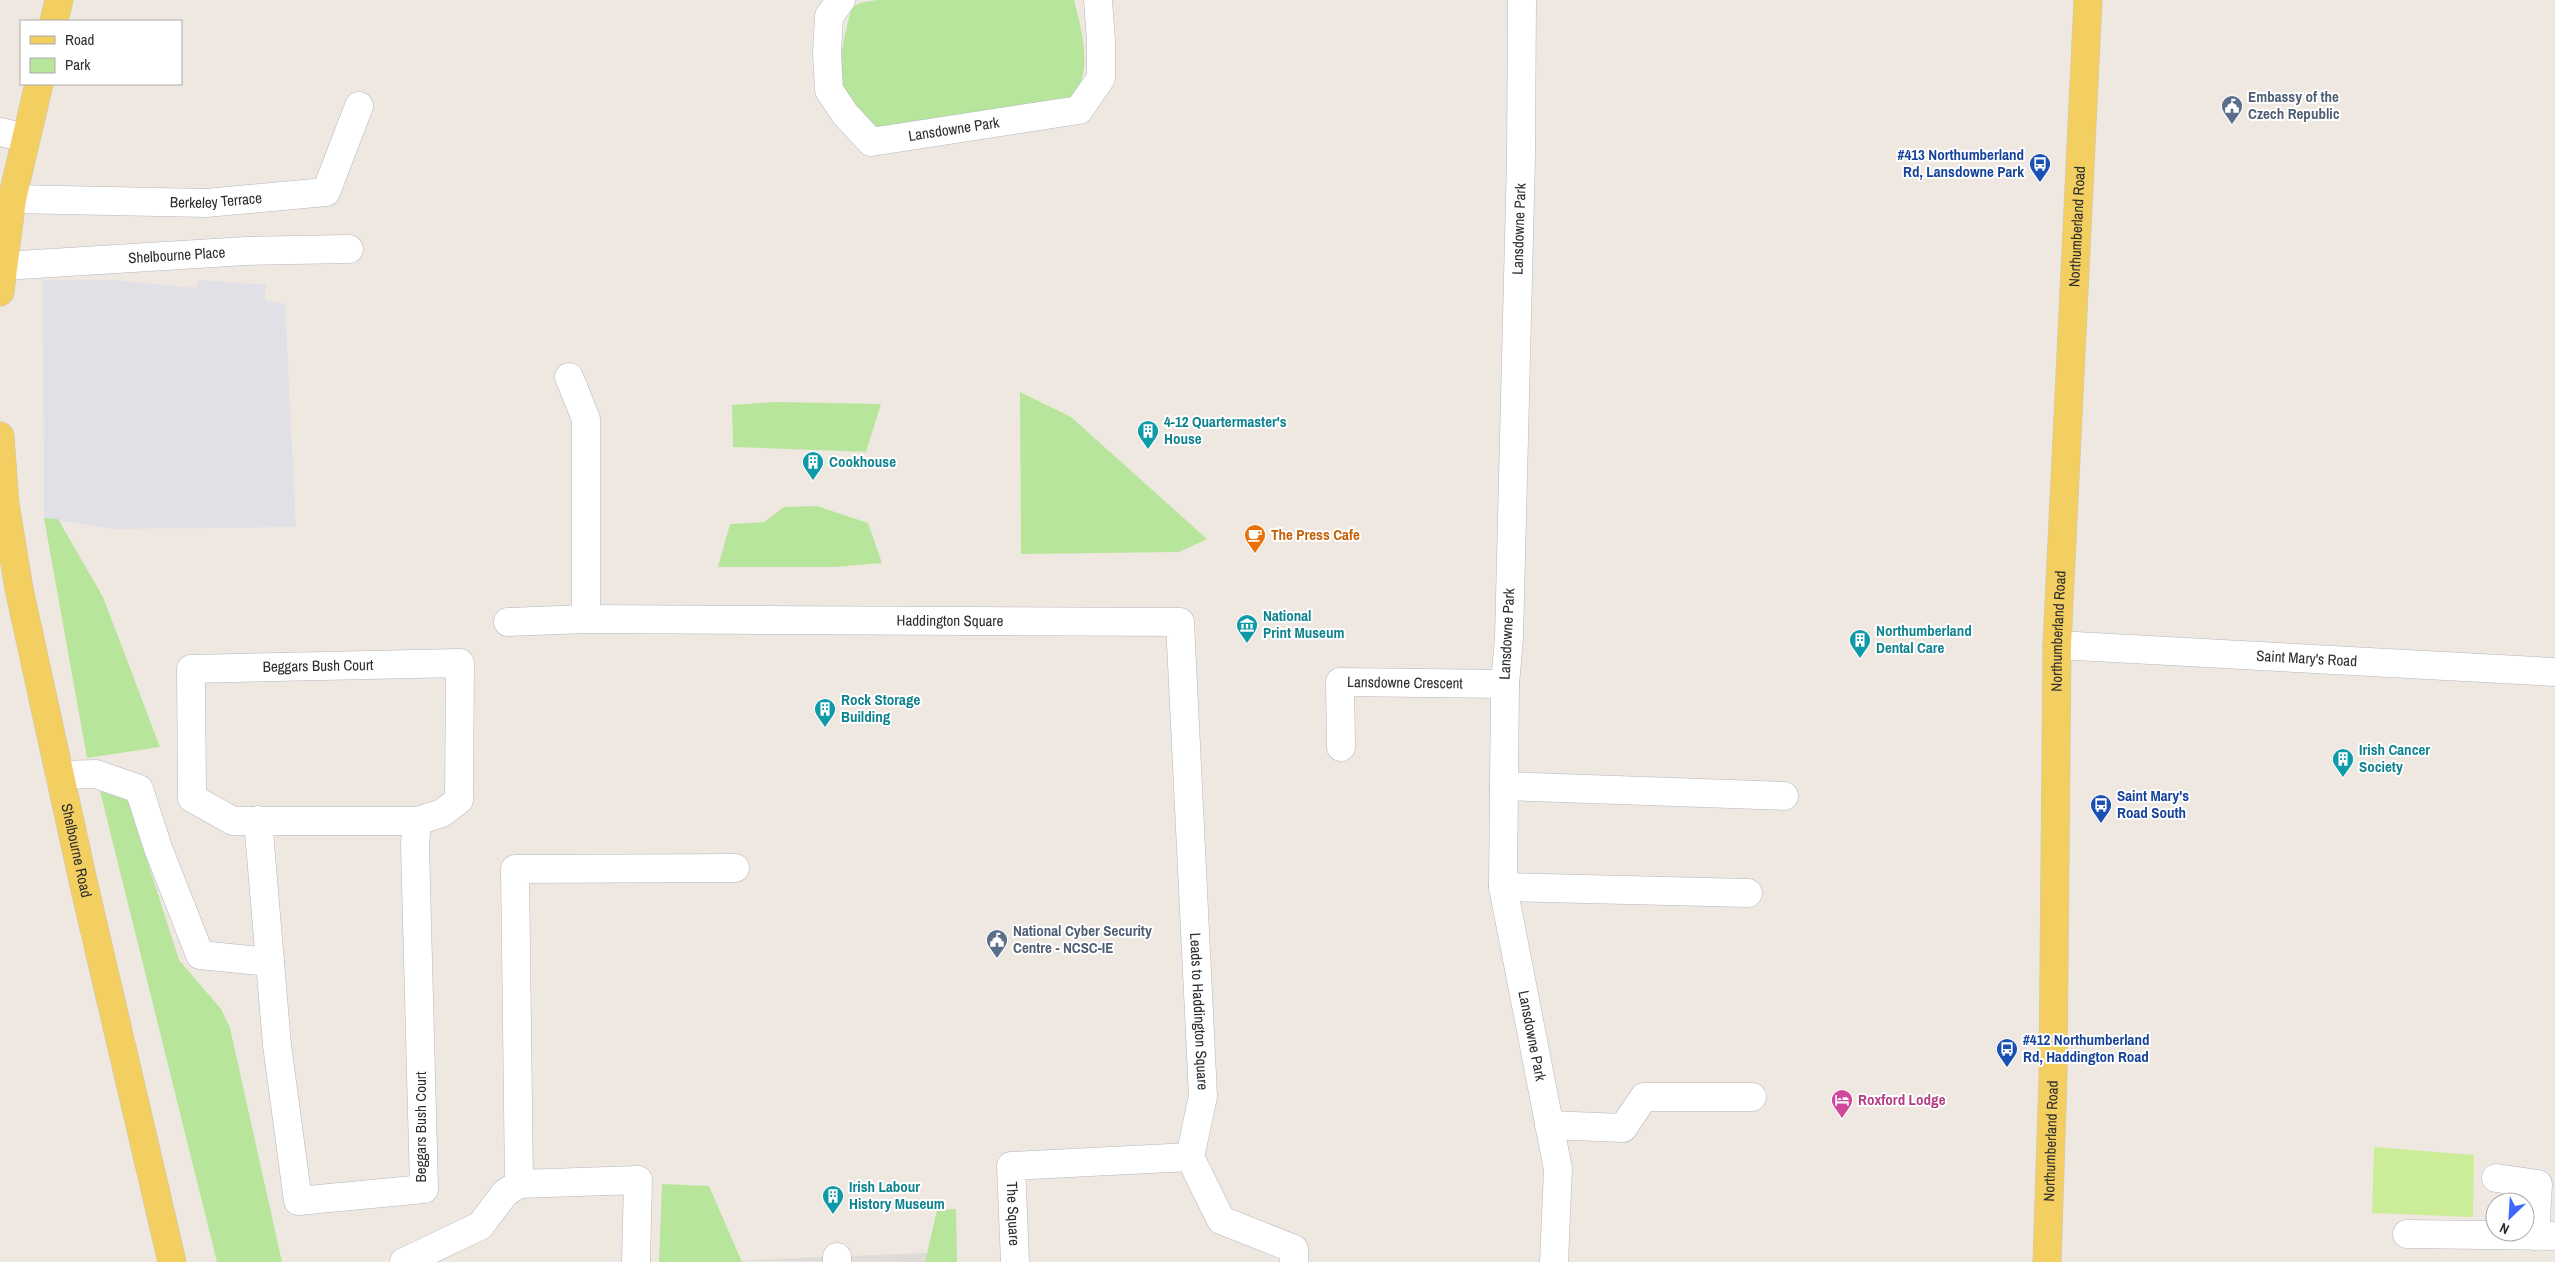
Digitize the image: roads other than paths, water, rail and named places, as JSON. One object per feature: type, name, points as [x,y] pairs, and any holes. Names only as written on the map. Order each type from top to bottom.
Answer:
[{"type":"main road","points":[[54,20],[58,0]]},
{"type":"main road","name":"Northumberland Road","points":[[2047,1262],[2053,1076],[2057,645],[2088,0]]},
{"type":"main road","points":[[2,279],[12,200],[39,85]]},
{"type":"main road","name":"Shelbourne Road","points":[[0,436],[5,504],[18,589],[59,775],[172,1262]]},
{"type":"street","name":"Lansdowne Park","points":[[841,0],[829,16],[827,53],[829,90],[845,114],[872,142],[1079,110],[1101,78],[1102,41],[1098,0]]},
{"type":"street","name":"Lansdowne Park","points":[[1522,0],[1521,158],[1509,638],[1505,684],[1503,887],[1558,1169],[1554,1262]]},
{"type":"street","name":"Berkeley Terrace","points":[[12,200],[206,203],[326,192],[360,106]]},
{"type":"street","points":[[0,132],[26,138]]},
{"type":"street","name":"Shelbourne Place","points":[[2,279],[246,251],[349,249]]},
{"type":"street","points":[[569,377],[586,419],[586,619]]},
{"type":"street","name":"Haddington Square","points":[[508,622],[586,619],[1180,622],[1191,836]]},
{"type":"street","name":"Saint Mary's Road","points":[[2057,645],[2555,672]]},
{"type":"street","name":"Beggars Bush Court","points":[[460,663],[459,800],[442,812],[417,821],[234,821],[192,798],[191,669],[460,663]]},
{"type":"street","name":"Lansdowne Crescent","points":[[1341,747],[1340,682],[1505,684]]},
{"type":"street","points":[[59,775],[96,774],[139,789],[158,848],[200,955],[270,962]]},
{"type":"street","points":[[1504,786],[1784,796]]},
{"type":"street","name":"Beggars Bush Court","points":[[258,820],[277,1044],[298,1201],[424,1189],[415,846],[417,821]]},
{"type":"street","name":"Leads to Haddington Square","points":[[1190,1157],[1203,1096],[1191,836]]},
{"type":"street","points":[[519,1184],[515,870],[735,868]]},
{"type":"street","points":[[1503,887],[1748,894]]},
{"type":"street","points":[[1549,1125],[1623,1128],[1644,1097],[1752,1098]]},
{"type":"street","points":[[1190,1157],[1222,1220],[1294,1249],[1294,1262]]},
{"type":"street","name":"The Square","points":[[1014,1262],[1011,1166],[1190,1157]]},
{"type":"street","points":[[2408,1234],[2545,1236],[2538,1184],[2496,1178]]},
{"type":"street","points":[[404,1262],[480,1226],[505,1192],[519,1184],[638,1180],[636,1262]]},
{"type":"place","name":"Embassy of the Czech Republic","points":[[2232,125]]},
{"type":"place","name":"#413 Northumberland Rd, Lansdowne Park","points":[[2040,183]]},
{"type":"place","name":"4-12 Quartermaster's House","points":[[1148,450]]},
{"type":"place","name":"Cookhouse","points":[[813,481]]},
{"type":"place","name":"The Press Cafe","points":[[1255,554]]},
{"type":"place","name":"National Print Museum","points":[[1247,644]]},
{"type":"place","name":"Northumberland Dental Care","points":[[1860,659]]},
{"type":"place","name":"Rock Storage Building","points":[[825,728]]},
{"type":"place","name":"Irish Cancer Society","points":[[2343,778]]},
{"type":"place","name":"Saint Mary's Road South","points":[[2101,824]]},
{"type":"place","name":"National Cyber Security Centre - NCSC-IE","points":[[997,959]]},
{"type":"place","name":"#412 Northumberland Rd, Haddington Road","points":[[2007,1068]]},
{"type":"place","name":"Roxford Lodge","points":[[1842,1119]]},
{"type":"place","name":"Irish Labour History Museum","points":[[833,1215]]}]
